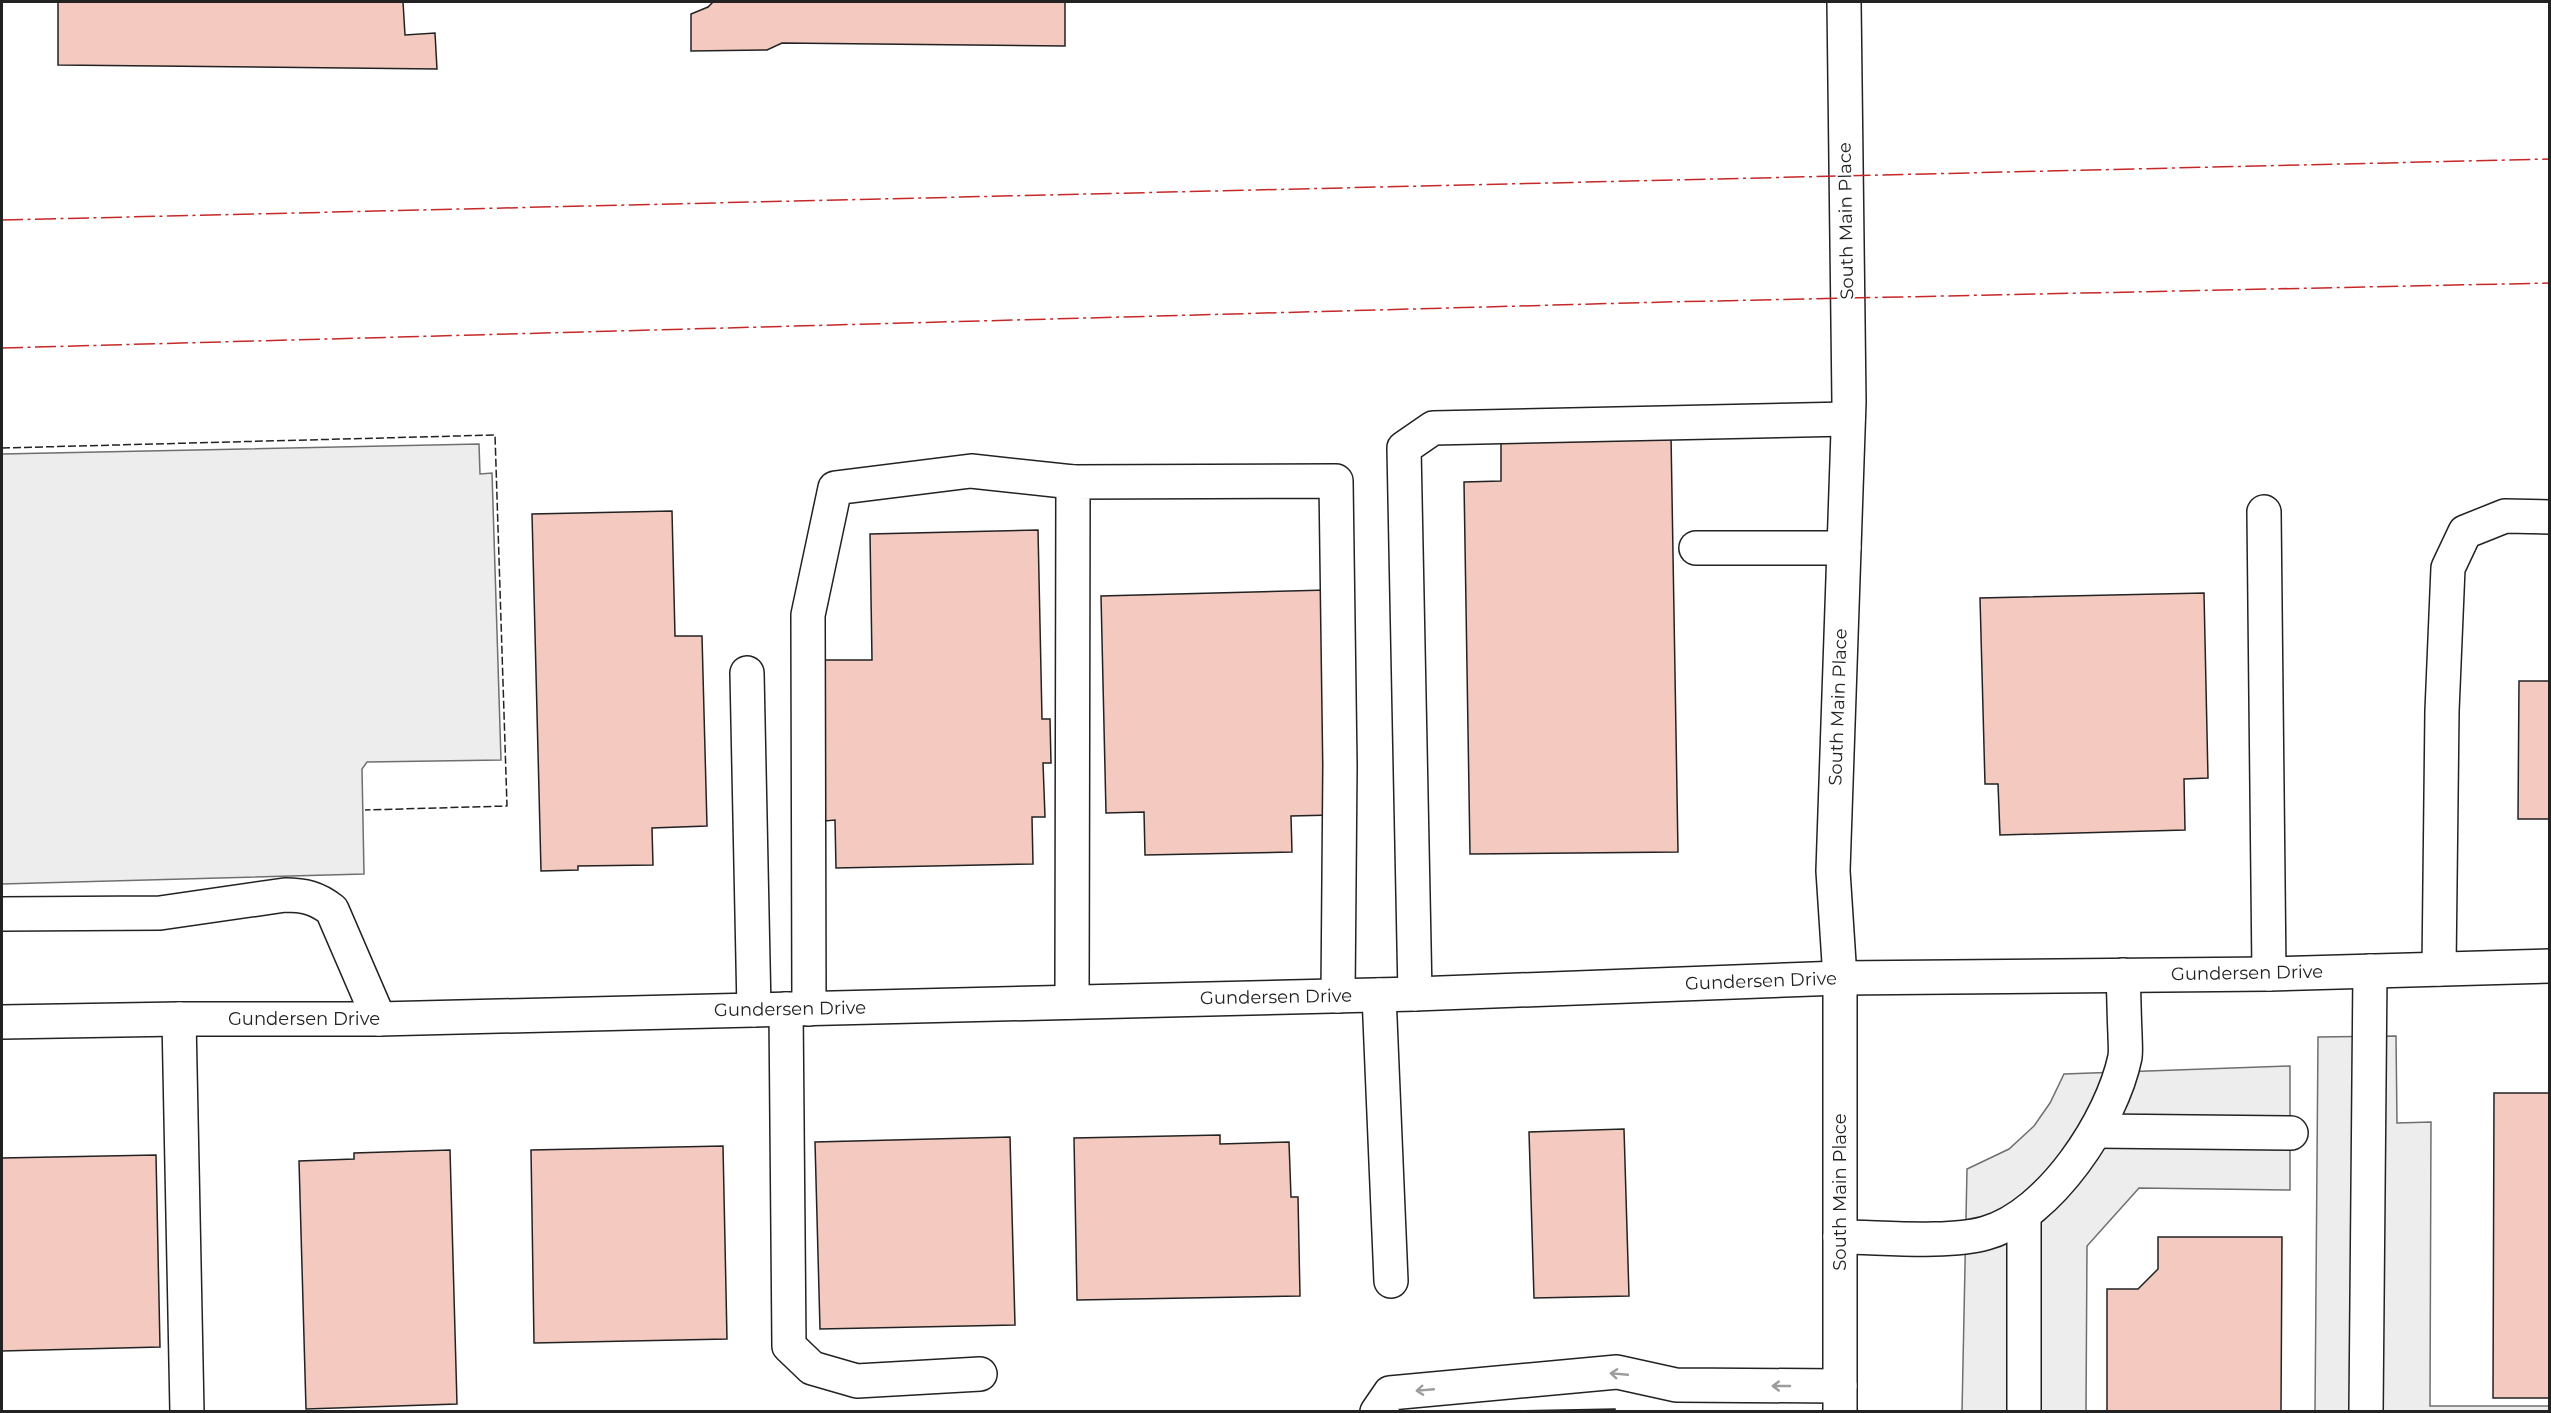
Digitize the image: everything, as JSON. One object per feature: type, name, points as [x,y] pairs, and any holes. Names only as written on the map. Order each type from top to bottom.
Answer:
[{"type":"street","name":"South Main Place","points":[[1840,1399],[1840,978],[1833,871],[1848,419],[1844,2]]},
{"type":"street","points":[[1415,994],[1404,448],[1433,428],[1848,419]]},
{"type":"street","points":[[980,1374],[857,1381],[812,1368],[789,1346],[808,615],[835,488],[971,471],[1073,482],[1336,481],[1340,765],[1338,996]]},
{"type":"street","points":[[1072,1002],[1073,482]]},
{"type":"street","points":[[2264,512],[2269,974]]},
{"type":"street","points":[[2439,969],[2443,702],[2448,568],[2465,532],[2505,516],[2550,517]]},
{"type":"street","points":[[1696,548],[1844,548]]},
{"type":"street","points":[[747,674],[754,1010]]},
{"type":"street","points":[[2,914],[160,913],[285,895],[302,895],[320,900],[332,910],[379,1019]]},
{"type":"street","name":"Gundersen Drive","points":[[2,1022],[379,1019],[1415,994],[1840,978],[2269,974],[2550,966]]},
{"type":"street","points":[[2366,1412],[2370,971]]},
{"type":"street","points":[[1840,1236],[1951,1237],[1986,1233],[2024,1215],[2063,1176],[2096,1131],[2113,1093],[2126,1055],[2123,975]]},
{"type":"street","points":[[1379,995],[1391,1281]]},
{"type":"street","points":[[179,1019],[187,1412]]},
{"type":"street","points":[[2096,1131],[2291,1133]]},
{"type":"street","points":[[2024,1215],[2024,1412]]},
{"type":"street","points":[[1377,1412],[1390,1394],[1617,1372],[1673,1398],[1840,1399]]},
{"type":"shaded area","points":[[479,444],[480,474],[492,473],[501,760],[367,762],[362,769],[364,874],[2,884],[2,454]]},
{"type":"shaded area","points":[[2396,1036],[2397,1123],[2431,1122],[2430,1406],[2549,1406],[2549,1411],[2315,1412],[2318,1037]]},
{"type":"shaded area","points":[[2290,1066],[2290,1190],[2139,1188],[2087,1246],[2086,1411],[1962,1412],[1967,1169],[2009,1149],[2034,1126],[2050,1103],[2064,1074]]},
{"type":"building","points":[[58,2],[403,2],[405,35],[435,33],[437,69],[58,65]]},
{"type":"building","points":[[713,2],[1065,2],[1065,46],[782,43],[767,50],[691,51],[691,14],[708,7]]},
{"type":"building","points":[[1671,435],[1678,852],[1470,854],[1464,482],[1501,481],[1501,438]]},
{"type":"building","points":[[672,511],[675,636],[702,636],[707,826],[652,828],[653,865],[578,866],[578,870],[541,871],[532,514]]},
{"type":"building","points":[[1038,530],[1042,719],[1050,719],[1051,763],[1043,763],[1045,817],[1032,817],[1033,864],[836,868],[835,820],[825,821],[821,660],[872,660],[870,534]]},
{"type":"building","points":[[1327,590],[1333,815],[1291,816],[1292,852],[1145,855],[1144,812],[1106,813],[1101,596]]},
{"type":"building","points":[[2204,593],[2208,778],[2184,779],[2185,830],[2000,835],[1998,784],[1985,784],[1980,598]]},
{"type":"building","points":[[2519,681],[2550,681],[2550,819],[2518,819]]},
{"type":"building","points":[[2494,1093],[2550,1093],[2550,1398],[2493,1398]]},
{"type":"building","points":[[1624,1129],[1629,1296],[1534,1298],[1529,1132]]},
{"type":"building","points":[[1220,1135],[1220,1144],[1289,1142],[1291,1197],[1298,1197],[1300,1296],[1077,1300],[1074,1138]]},
{"type":"building","points":[[1010,1137],[1015,1325],[820,1329],[815,1142]]},
{"type":"building","points":[[723,1146],[727,1339],[534,1343],[531,1150]]},
{"type":"building","points":[[450,1150],[457,1404],[306,1409],[299,1161],[354,1159],[354,1153]]},
{"type":"building","points":[[156,1155],[160,1347],[2,1351],[2,1158]]},
{"type":"building","points":[[2158,1237],[2282,1237],[2281,1412],[2107,1412],[2107,1289],[2138,1289],[2158,1269]]},
{"type":"building","points":[[1615,1409],[1615,1412],[1455,1412]]},
{"type":"fence","points":[[2,448],[495,435],[507,806],[365,810]]},
{"type":"power","points":[[2,220],[2550,159]]},
{"type":"power","points":[[2,348],[1665,302],[2550,283]]}]
